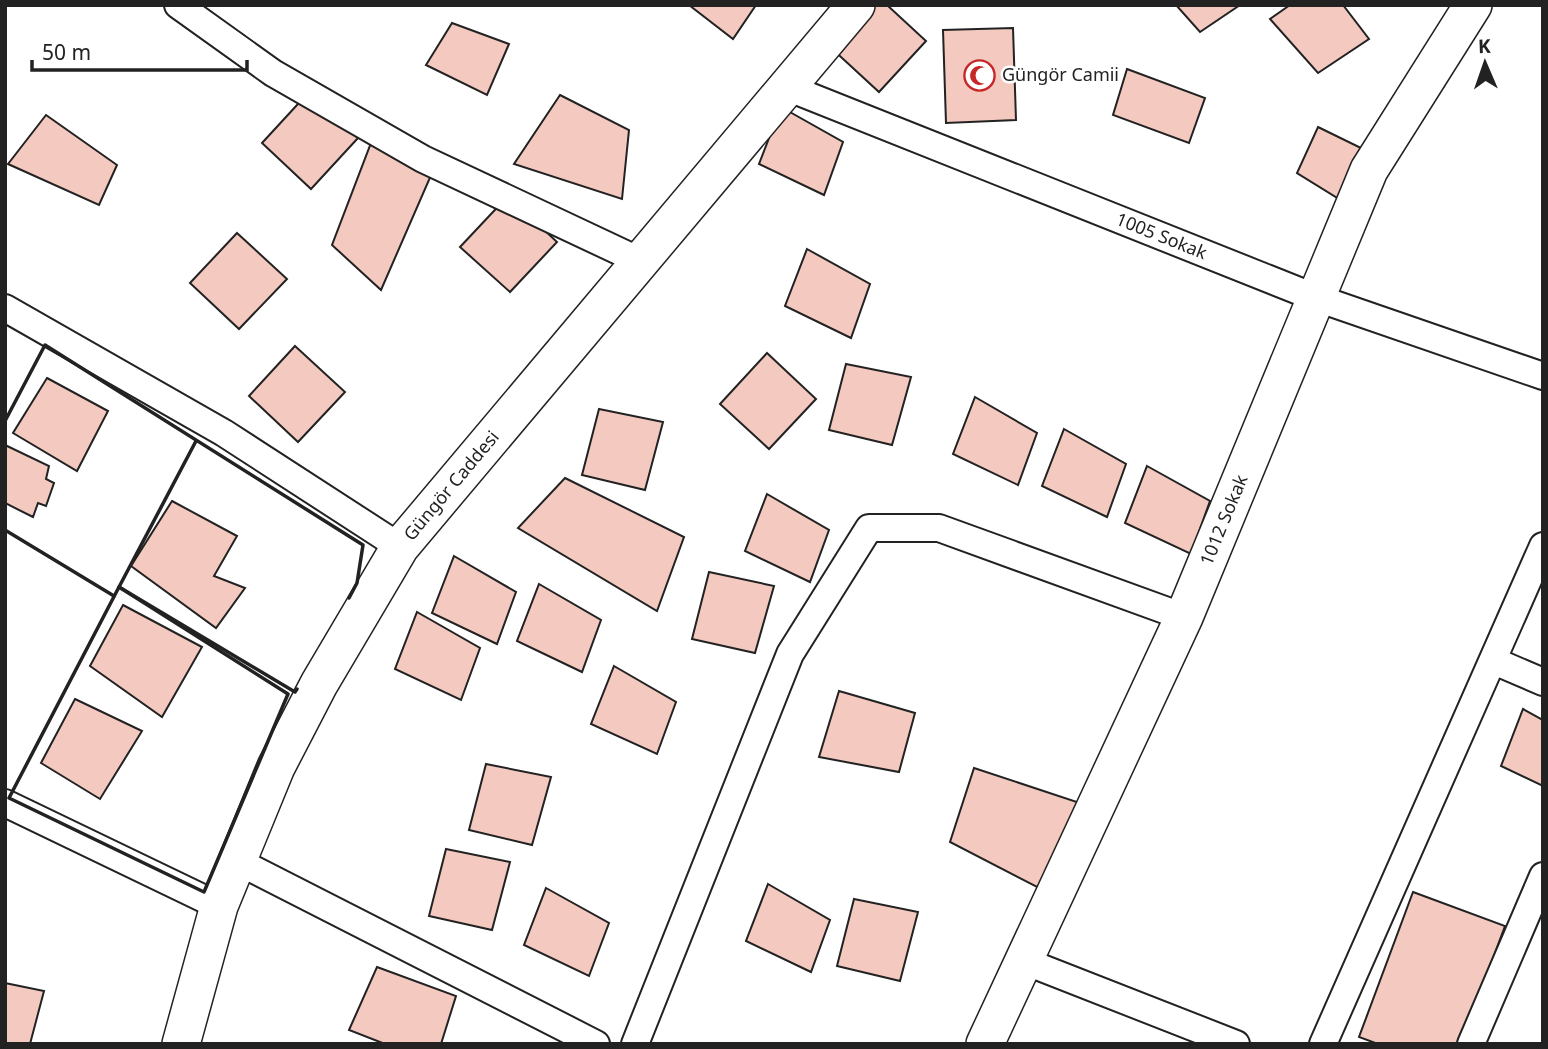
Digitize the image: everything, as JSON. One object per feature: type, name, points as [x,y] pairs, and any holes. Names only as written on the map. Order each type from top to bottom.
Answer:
[{"type":"street","points":[[178,5],[273,73],[423,159],[640,261]]},
{"type":"street","name":"Güngör Caddesi","points":[[181,1044],[219,906],[235,860],[276,767],[319,684],[400,547],[785,86],[856,5]]},
{"type":"street","name":"1012 Sokak","points":[[985,1044],[1184,617],[1369,170],[1473,5]]},
{"type":"street","name":"1005 Sokak","points":[[785,86],[1314,298],[1543,376]]},
{"type":"street","points":[[5,308],[224,433],[400,547]]},
{"type":"street","points":[[635,1044],[790,654],[869,528],[939,528],[1184,617]]},
{"type":"street","points":[[1323,1044],[1543,546]]},
{"type":"street","points":[[1494,661],[1543,682]]},
{"type":"street","points":[[5,803],[219,906]]},
{"type":"street","points":[[235,860],[548,1033],[596,1044]]},
{"type":"street","points":[[1471,1044],[1543,876]]},
{"type":"street","points":[[1024,961],[1236,1044]]},
{"type":"building","points":[[689,5],[756,5],[733,39]]},
{"type":"building","points":[[868,5],[887,5],[926,41],[879,92],[829,46]]},
{"type":"building","points":[[1176,5],[1240,5],[1200,32]]},
{"type":"building","points":[[1290,5],[1343,5],[1369,39],[1318,73],[1270,19]]},
{"type":"building","points":[[452,23],[509,44],[487,95],[426,65]]},
{"type":"building","name":"Güngör Camii","points":[[1013,28],[1016,120],[946,123],[943,30]]},
{"type":"building","points":[[1127,69],[1205,98],[1189,143],[1113,115]]},
{"type":"building","points":[[309,92],[358,138],[311,189],[262,143]]},
{"type":"building","points":[[560,95],[629,130],[622,199],[514,164]]},
{"type":"building","points":[[781,107],[843,142],[824,195],[759,164]]},
{"type":"building","points":[[46,115],[117,165],[99,205],[8,164]]},
{"type":"building","points":[[1318,127],[1361,148],[1339,199],[1297,173]]},
{"type":"building","points":[[371,143],[432,173],[381,290],[332,245]]},
{"type":"building","points":[[508,196],[557,242],[510,292],[460,247]]},
{"type":"building","points":[[237,233],[287,279],[239,329],[190,283]]},
{"type":"building","points":[[807,249],[870,284],[851,338],[785,306]]},
{"type":"building","points":[[295,346],[345,392],[298,442],[249,396]]},
{"type":"building","points":[[767,353],[816,399],[769,449],[720,404]]},
{"type":"building","points":[[846,364],[911,377],[892,445],[829,430]]},
{"type":"building","points":[[47,378],[108,411],[77,471],[13,433]]},
{"type":"building","points":[[975,397],[1037,433],[1018,485],[953,454]]},
{"type":"building","points":[[599,409],[663,422],[645,490],[582,475]]},
{"type":"building","points":[[1064,429],[1126,464],[1107,517],[1042,486]]},
{"type":"building","points":[[5,445],[49,466],[46,479],[54,483],[46,506],[38,503],[33,517],[5,503]]},
{"type":"building","points":[[1147,466],[1210,501],[1191,554],[1125,523]]},
{"type":"building","points":[[565,478],[684,537],[657,611],[518,528]]},
{"type":"building","points":[[767,494],[829,530],[810,582],[745,551]]},
{"type":"building","points":[[172,501],[237,536],[214,576],[245,588],[216,628],[131,566]]},
{"type":"building","points":[[454,556],[516,592],[497,644],[432,613]]},
{"type":"building","points":[[709,572],[774,586],[755,653],[692,639]]},
{"type":"building","points":[[539,584],[601,620],[582,672],[517,641]]},
{"type":"building","points":[[123,605],[202,647],[162,717],[90,666]]},
{"type":"building","points":[[417,612],[480,648],[461,700],[395,669]]},
{"type":"building","points":[[614,666],[676,702],[657,754],[591,724]]},
{"type":"building","points":[[839,691],[915,713],[899,772],[819,757]]},
{"type":"building","points":[[75,699],[142,731],[100,799],[41,763]]},
{"type":"building","points":[[1523,709],[1543,720],[1543,786],[1501,766]]},
{"type":"building","points":[[486,764],[551,777],[532,845],[469,830]]},
{"type":"building","points":[[974,768],[1080,803],[1039,888],[950,842]]},
{"type":"building","points":[[446,849],[510,862],[492,930],[429,916]]},
{"type":"building","points":[[768,884],[830,920],[811,972],[746,941]]},
{"type":"building","points":[[546,888],[609,923],[589,976],[524,945]]},
{"type":"building","points":[[1413,892],[1505,926],[1461,1044],[1378,1044],[1359,1037]]},
{"type":"building","points":[[854,899],[918,912],[900,981],[837,966]]},
{"type":"building","points":[[377,967],[456,996],[441,1044],[385,1044],[349,1030]]},
{"type":"building","points":[[5,983],[44,991],[30,1044],[5,1044]]},
{"type":"wall","points":[[5,421],[45,345],[363,545],[357,583],[349,598]]},
{"type":"wall","points":[[196,441],[119,587],[295,692],[297,689]]},
{"type":"wall","points":[[5,530],[114,596]]},
{"type":"wall","points":[[119,587],[288,694],[204,892],[9,798],[119,587]]},
{"type":"place","name":"Güngör Camii","points":[[979,75]]}]
